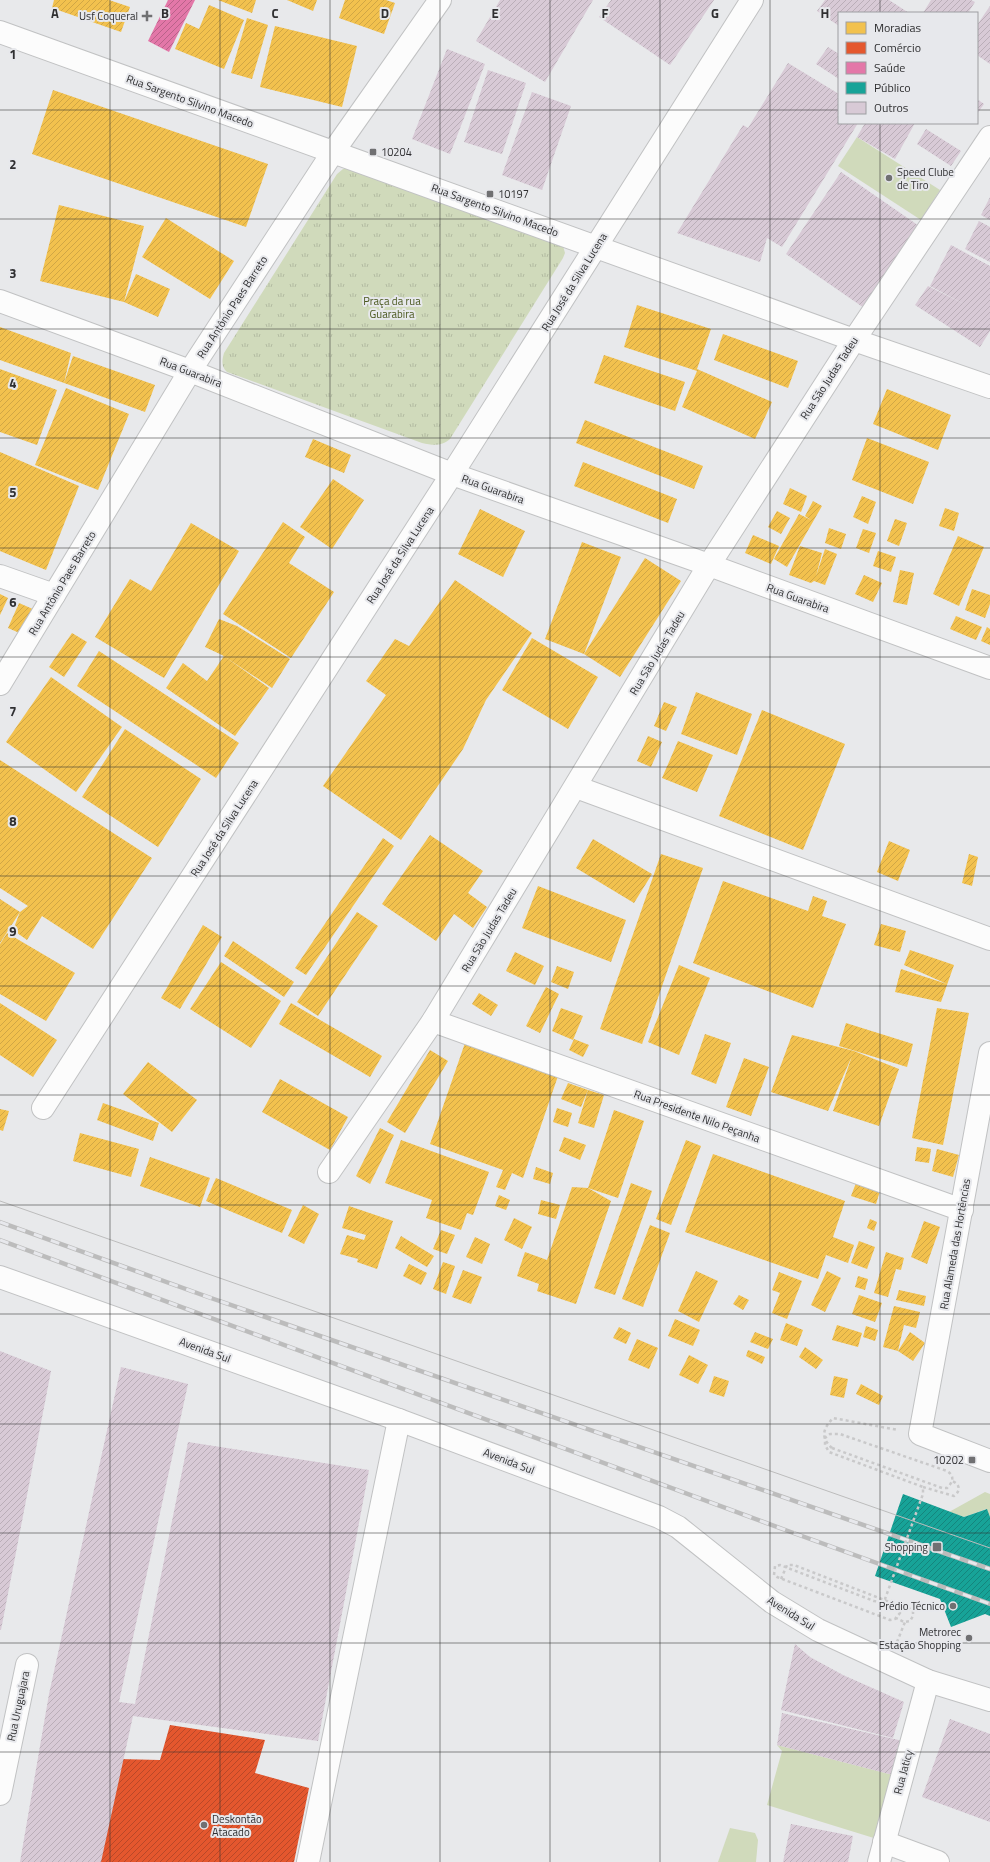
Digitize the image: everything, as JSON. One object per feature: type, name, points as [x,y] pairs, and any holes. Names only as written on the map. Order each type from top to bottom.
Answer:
[{"type":"street","name":"Rua Antônio Paes Barreto","points":[[0,684],[190,371],[333,152],[440,0]]},
{"type":"street","name":"Rua José da Silva Lucena","points":[[43,1108],[452,474],[752,0]]},
{"type":"street","name":"Rua Sargento Silvino Macedo","points":[[0,32],[597,246],[854,340],[990,387]]},
{"type":"street","name":"Rua São Judas Tadeu","points":[[329,1172],[433,1021],[709,565],[854,340],[990,137]]},
{"type":"street","name":"Rua Guarabira","points":[[0,300],[190,371],[452,474],[709,565],[990,668]]},
{"type":"street","points":[[0,576],[54,595]]},
{"type":"street","points":[[576,787],[990,939]]},
{"type":"street","name":"Rua Presidente Nilo Peçanha","points":[[433,1021],[962,1210]]},
{"type":"street","name":"Rua Alameda das Hortências","points":[[920,1434],[990,1053]]},
{"type":"street","name":"Avenida Sul","points":[[0,1277],[399,1420],[659,1518],[678,1527],[772,1602],[818,1630],[928,1682],[990,1700]]},
{"type":"street","points":[[308,1862],[399,1420]]},
{"type":"street","points":[[920,1434],[990,1461]]},
{"type":"street","name":"Rua Uruguajara","points":[[0,1794],[27,1665]]},
{"type":"street","name":"Rua Jaticy","points":[[881,1852],[928,1682]]},
{"type":"street","points":[[881,1852],[938,1862]]},
{"type":"path","points":[[920,1434],[833,1418],[826,1425],[824,1433],[825,1442],[832,1448],[942,1488],[947,1488],[952,1481],[951,1474],[946,1471],[840,1434],[830,1434],[825,1438],[824,1445],[829,1452],[954,1496],[958,1492],[959,1486],[957,1483],[952,1481]]},
{"type":"path","points":[[772,1602],[785,1568],[790,1565],[892,1603],[898,1606],[899,1609],[900,1613],[896,1618],[890,1620],[777,1577],[774,1574],[774,1570],[775,1566],[780,1565],[874,1601],[880,1602],[885,1598],[922,1494],[923,1486]]},
{"type":"path","points":[[885,1598],[913,1610],[914,1616],[910,1621],[904,1622],[896,1618]]},
{"type":"green space","name":"Speed Clube de Tiro","points":[[857,137],[940,190],[921,220],[838,166]]},
{"type":"green space","name":"Praça da rua Guarabira","points":[[343,169],[347,169],[563,246],[565,253],[563,258],[447,442],[433,445],[422,443],[227,372],[223,366],[222,361],[224,353],[337,174]]},
{"type":"green space","points":[[985,1492],[990,1494],[990,1517],[986,1509],[964,1517],[949,1512]]},
{"type":"green space","points":[[777,1745],[893,1775],[877,1839],[767,1805],[782,1751]]},
{"type":"green space","points":[[730,1828],[755,1833],[758,1840],[756,1862],[718,1862]]},
{"type":"building: Moradias","points":[[54,0],[109,0],[130,7],[121,32],[52,8]]},
{"type":"building: Moradias","points":[[218,0],[256,0],[252,13]]},
{"type":"building: Moradias","points":[[287,0],[317,0],[313,11]]},
{"type":"building: Moradias","points":[[345,0],[386,0],[395,3],[384,34],[339,18]]},
{"type":"building: Moradias","points":[[209,5],[244,20],[224,69],[175,49],[186,23],[199,29]]},
{"type":"building: Moradias","points":[[247,18],[268,25],[252,79],[231,73]]},
{"type":"building: Moradias","points":[[275,26],[357,46],[342,107],[260,87]]},
{"type":"building: Moradias","points":[[53,90],[268,164],[246,227],[32,154]]},
{"type":"building: Moradias","points":[[59,205],[144,226],[124,302],[40,281]]},
{"type":"building: Moradias","points":[[166,218],[234,261],[210,299],[142,257]]},
{"type":"building: Moradias","points":[[136,274],[170,289],[158,317],[124,302]]},
{"type":"building: Moradias","points":[[637,305],[711,329],[697,369],[772,402],[755,439],[682,407],[697,371],[624,347]]},
{"type":"building: Moradias","points":[[0,327],[71,353],[64,383],[0,360]]},
{"type":"building: Moradias","points":[[723,334],[798,361],[788,388],[714,360]]},
{"type":"building: Moradias","points":[[604,355],[685,382],[675,411],[594,383]]},
{"type":"building: Moradias","points":[[73,356],[155,385],[145,412],[64,383]]},
{"type":"building: Moradias","points":[[0,369],[57,390],[37,445],[0,432]]},
{"type":"building: Moradias","points":[[66,388],[129,414],[98,490],[35,465]]},
{"type":"building: Moradias","points":[[887,389],[951,415],[938,450],[873,424]]},
{"type":"building: Moradias","points":[[585,420],[703,466],[694,489],[576,443]]},
{"type":"building: Moradias","points":[[867,438],[929,462],[913,504],[852,480]]},
{"type":"building: Moradias","points":[[313,439],[351,455],[344,473],[305,457]]},
{"type":"building: Moradias","points":[[0,452],[79,486],[46,570],[0,551]]},
{"type":"building: Moradias","points":[[583,462],[677,499],[668,523],[574,486]]},
{"type":"building: Moradias","points":[[333,479],[364,500],[332,549],[300,527]]},
{"type":"building: Moradias","points":[[790,488],[807,496],[801,512],[783,504]]},
{"type":"building: Moradias","points":[[862,496],[876,502],[868,524],[853,517]]},
{"type":"building: Moradias","points":[[813,501],[822,506],[787,567],[774,559],[799,514],[811,520],[805,516]]},
{"type":"building: Moradias","points":[[945,508],[959,513],[954,531],[939,526]]},
{"type":"building: Moradias","points":[[480,509],[525,531],[503,577],[458,554]]},
{"type":"building: Moradias","points":[[777,511],[790,518],[781,534],[768,527]]},
{"type":"building: Moradias","points":[[895,519],[907,523],[899,546],[887,541]]},
{"type":"building: Moradias","points":[[283,522],[305,537],[289,563],[334,592],[291,658],[223,614]]},
{"type":"building: Moradias","points":[[191,523],[239,551],[164,678],[95,637],[130,579],[151,591]]},
{"type":"building: Moradias","points":[[829,528],[846,534],[841,549],[825,543]]},
{"type":"building: Moradias","points":[[863,529],[876,533],[869,553],[856,548]]},
{"type":"building: Moradias","points":[[753,535],[779,546],[771,564],[745,553]]},
{"type":"building: Moradias","points":[[958,536],[984,547],[959,606],[933,594]]},
{"type":"building: Moradias","points":[[582,542],[621,557],[584,654],[545,639]]},
{"type":"building: Moradias","points":[[800,546],[822,553],[816,576],[825,549],[837,554],[825,585],[814,581],[811,583],[789,575]]},
{"type":"building: Moradias","points":[[878,551],[896,557],[891,572],[873,566]]},
{"type":"building: Moradias","points":[[645,558],[681,581],[620,677],[584,654]]},
{"type":"building: Moradias","points":[[900,570],[914,573],[907,605],[893,602]]},
{"type":"building: Moradias","points":[[864,575],[882,583],[873,602],[855,594]]},
{"type":"building: Moradias","points":[[455,580],[532,633],[486,700],[463,749],[401,840],[323,786],[386,695],[366,681],[395,639],[409,646]]},
{"type":"building: Moradias","points":[[972,589],[990,595],[990,604],[985,618],[965,610]]},
{"type":"building: Moradias","points":[[0,594],[8,598],[0,615]]},
{"type":"building: Moradias","points":[[19,603],[35,610],[24,635],[8,628]]},
{"type":"building: Moradias","points":[[956,616],[982,627],[976,640],[950,629]]},
{"type":"building: Moradias","points":[[219,619],[237,626],[290,659],[272,688],[222,655],[205,647]]},
{"type":"building: Moradias","points":[[987,627],[990,629],[990,645],[981,641]]},
{"type":"building: Moradias","points":[[72,633],[87,642],[64,677],[49,667]]},
{"type":"building: Moradias","points":[[532,638],[598,677],[568,729],[502,690]]},
{"type":"building: Moradias","points":[[99,651],[239,743],[216,778],[77,686]]},
{"type":"building: Moradias","points":[[224,656],[269,688],[235,736],[166,688],[183,663],[207,681]]},
{"type":"building: Moradias","points":[[51,677],[122,727],[76,792],[6,742]]},
{"type":"building: Moradias","points":[[696,692],[752,714],[737,755],[681,734]]},
{"type":"building: Moradias","points":[[664,702],[677,707],[666,731],[654,726]]},
{"type":"building: Moradias","points":[[762,710],[845,744],[803,850],[719,816]]},
{"type":"building: Moradias","points":[[125,729],[201,779],[158,847],[82,797]]},
{"type":"building: Moradias","points":[[648,736],[662,742],[651,767],[637,761]]},
{"type":"building: Moradias","points":[[678,741],[713,755],[697,792],[662,778]]},
{"type":"building: Moradias","points":[[0,760],[152,858],[93,949],[42,916],[27,940],[13,930],[20,912],[28,906],[0,888]]},
{"type":"building: Moradias","points":[[430,835],[483,871],[468,893],[487,907],[473,928],[454,914],[436,941],[382,904]]},
{"type":"building: Moradias","points":[[383,838],[394,846],[306,975],[295,968]]},
{"type":"building: Moradias","points":[[593,839],[652,874],[634,903],[576,868]]},
{"type":"building: Moradias","points":[[889,841],[910,850],[898,881],[877,872]]},
{"type":"building: Moradias","points":[[661,854],[703,868],[642,1044],[600,1029]]},
{"type":"building: Moradias","points":[[969,854],[978,857],[972,886],[962,883]]},
{"type":"building: Moradias","points":[[723,881],[808,911],[813,896],[827,901],[822,916],[846,924],[813,1008],[693,963]]},
{"type":"building: Moradias","points":[[538,886],[626,920],[611,962],[522,928]]},
{"type":"building: Moradias","points":[[0,899],[20,912],[0,943]]},
{"type":"building: Moradias","points":[[357,912],[378,926],[318,1016],[297,1002]]},
{"type":"building: Moradias","points":[[881,924],[906,931],[900,952],[874,945]]},
{"type":"building: Moradias","points":[[203,925],[222,937],[180,1009],[161,998]]},
{"type":"building: Moradias","points":[[7,933],[75,973],[46,1021],[0,994],[0,944]]},
{"type":"building: Moradias","points":[[233,941],[294,982],[284,997],[224,956]]},
{"type":"building: Moradias","points":[[910,950],[954,965],[941,1002],[895,992],[901,969],[947,984],[904,965]]},
{"type":"building: Moradias","points":[[515,952],[544,966],[535,985],[506,971]]},
{"type":"building: Moradias","points":[[221,962],[281,1001],[251,1048],[190,1009]]},
{"type":"building: Moradias","points":[[679,965],[710,978],[679,1055],[648,1042]]},
{"type":"building: Moradias","points":[[557,966],[574,972],[568,989],[551,982]]},
{"type":"building: Moradias","points":[[546,987],[559,994],[540,1033],[526,1026]]},
{"type":"building: Moradias","points":[[479,993],[498,1005],[491,1016],[472,1004]]},
{"type":"building: Moradias","points":[[0,1003],[57,1040],[33,1077],[0,1055]]},
{"type":"building: Moradias","points":[[291,1003],[382,1056],[370,1077],[279,1024]]},
{"type":"building: Moradias","points":[[561,1008],[583,1016],[573,1040],[552,1031]]},
{"type":"building: Moradias","points":[[937,1008],[969,1013],[943,1145],[912,1138]]},
{"type":"building: Moradias","points":[[846,1023],[913,1044],[907,1067],[839,1046]]},
{"type":"building: Moradias","points":[[705,1034],[731,1043],[716,1084],[691,1074]]},
{"type":"building: Moradias","points":[[792,1035],[854,1051],[899,1069],[879,1126],[833,1111],[852,1056],[828,1111],[771,1092]]},
{"type":"building: Moradias","points":[[574,1039],[589,1045],[583,1057],[569,1050]]},
{"type":"building: Moradias","points":[[465,1043],[558,1076],[523,1178],[512,1173],[505,1190],[496,1187],[503,1170],[430,1144]]},
{"type":"building: Moradias","points":[[430,1050],[448,1061],[405,1133],[387,1122]]},
{"type":"building: Moradias","points":[[744,1058],[769,1067],[751,1116],[726,1107]]},
{"type":"building: Moradias","points":[[148,1062],[197,1100],[172,1132],[123,1094]]},
{"type":"building: Moradias","points":[[280,1079],[348,1117],[330,1150],[262,1112]]},
{"type":"building: Moradias","points":[[568,1083],[588,1090],[581,1107],[561,1099]]},
{"type":"building: Moradias","points":[[588,1090],[604,1095],[594,1128],[578,1123]]},
{"type":"building: Moradias","points":[[103,1103],[159,1123],[153,1141],[97,1120]]},
{"type":"building: Moradias","points":[[557,1108],[572,1113],[568,1127],[553,1122]]},
{"type":"building: Moradias","points":[[0,1109],[9,1111],[3,1131],[0,1130]]},
{"type":"building: Moradias","points":[[614,1110],[644,1121],[618,1198],[588,1188]]},
{"type":"building: Moradias","points":[[380,1128],[394,1135],[370,1184],[356,1176]]},
{"type":"building: Moradias","points":[[80,1133],[139,1149],[131,1177],[73,1161]]},
{"type":"building: Moradias","points":[[564,1137],[586,1145],[580,1160],[559,1151]]},
{"type":"building: Moradias","points":[[401,1140],[489,1172],[473,1215],[467,1213],[461,1230],[426,1218],[432,1200],[385,1183]]},
{"type":"building: Moradias","points":[[686,1140],[701,1146],[671,1225],[656,1219]]},
{"type":"building: Moradias","points":[[917,1147],[931,1149],[929,1163],[915,1161]]},
{"type":"building: Moradias","points":[[937,1149],[959,1155],[953,1177],[932,1171]]},
{"type":"building: Moradias","points":[[713,1154],[845,1201],[833,1237],[854,1245],[848,1263],[826,1255],[818,1279],[685,1232]]},
{"type":"building: Moradias","points":[[150,1157],[210,1178],[200,1207],[140,1186]]},
{"type":"building: Moradias","points":[[536,1167],[553,1173],[550,1184],[533,1179]]},
{"type":"building: Moradias","points":[[216,1178],[292,1210],[282,1233],[206,1201]]},
{"type":"building: Moradias","points":[[631,1183],[652,1191],[615,1295],[594,1288]]},
{"type":"building: Moradias","points":[[856,1183],[880,1191],[876,1204],[851,1196]]},
{"type":"building: Moradias","points":[[572,1187],[588,1188],[611,1201],[576,1304],[537,1291],[539,1284],[517,1276],[525,1252],[547,1260]]},
{"type":"building: Moradias","points":[[499,1195],[510,1200],[506,1210],[495,1206]]},
{"type":"building: Moradias","points":[[541,1200],[560,1205],[556,1219],[538,1214]]},
{"type":"building: Moradias","points":[[303,1205],[319,1214],[304,1244],[288,1236]]},
{"type":"building: Moradias","points":[[349,1206],[393,1221],[377,1269],[357,1262],[358,1259],[340,1254],[347,1235],[364,1240],[366,1235],[342,1228]]},
{"type":"building: Moradias","points":[[514,1218],[532,1227],[522,1249],[504,1240]]},
{"type":"building: Moradias","points":[[870,1219],[877,1222],[874,1231],[867,1228]]},
{"type":"building: Moradias","points":[[924,1221],[940,1227],[927,1264],[911,1257]]},
{"type":"building: Moradias","points":[[650,1225],[670,1233],[643,1307],[622,1299]]},
{"type":"building: Moradias","points":[[441,1230],[455,1235],[447,1254],[433,1249]]},
{"type":"building: Moradias","points":[[401,1236],[434,1256],[427,1267],[395,1248]]},
{"type":"building: Moradias","points":[[475,1237],[490,1244],[482,1264],[466,1257]]},
{"type":"building: Moradias","points":[[859,1241],[875,1247],[867,1269],[851,1263]]},
{"type":"building: Moradias","points":[[886,1252],[904,1258],[901,1270],[896,1269],[888,1297],[874,1293]]},
{"type":"building: Moradias","points":[[443,1262],[455,1266],[446,1294],[433,1289]]},
{"type":"building: Moradias","points":[[409,1264],[427,1273],[421,1285],[403,1276]]},
{"type":"building: Moradias","points":[[463,1270],[482,1277],[471,1304],[452,1297]]},
{"type":"building: Moradias","points":[[696,1271],[718,1281],[699,1322],[678,1311]]},
{"type":"building: Moradias","points":[[827,1271],[841,1278],[825,1312],[811,1305]]},
{"type":"building: Moradias","points":[[779,1272],[802,1281],[787,1319],[772,1313],[780,1293],[772,1290]]},
{"type":"building: Moradias","points":[[858,1276],[868,1279],[865,1290],[855,1287]]},
{"type":"building: Moradias","points":[[899,1290],[926,1296],[924,1306],[896,1300]]},
{"type":"building: Moradias","points":[[739,1295],[749,1300],[743,1310],[733,1304]]},
{"type":"building: Moradias","points":[[859,1295],[882,1303],[875,1322],[852,1314]]},
{"type":"building: Moradias","points":[[894,1306],[920,1312],[916,1328],[904,1325],[898,1351],[883,1347]]},
{"type":"building: Moradias","points":[[675,1319],[700,1330],[693,1346],[668,1336]]},
{"type":"building: Moradias","points":[[786,1323],[803,1330],[797,1346],[780,1340]]},
{"type":"building: Moradias","points":[[837,1325],[862,1333],[858,1347],[832,1340]]},
{"type":"building: Moradias","points":[[866,1326],[878,1330],[875,1341],[863,1337]]},
{"type":"building: Moradias","points":[[619,1327],[631,1333],[626,1344],[613,1338]]},
{"type":"building: Moradias","points":[[755,1332],[773,1339],[768,1349],[750,1342]]},
{"type":"building: Moradias","points":[[910,1332],[925,1343],[913,1361],[898,1351]]},
{"type":"building: Moradias","points":[[637,1339],[658,1348],[649,1369],[628,1360]]},
{"type":"building: Moradias","points":[[805,1347],[823,1360],[816,1369],[799,1357]]},
{"type":"building: Moradias","points":[[748,1350],[765,1357],[762,1364],[746,1356]]},
{"type":"building: Moradias","points":[[689,1355],[708,1365],[698,1384],[679,1375]]},
{"type":"building: Moradias","points":[[714,1376],[729,1381],[724,1397],[709,1392]]},
{"type":"building: Moradias","points":[[834,1376],[848,1379],[844,1398],[830,1395]]},
{"type":"building: Moradias","points":[[861,1384],[883,1396],[879,1405],[856,1394]]},
{"type":"building: Comércio","name":"Deskontão Atacado","points":[[170,1725],[265,1740],[255,1773],[309,1788],[294,1862],[99,1862],[119,1759],[160,1760]]},
{"type":"building: Saúde","points":[[168,0],[195,0],[169,52],[148,41]]},
{"type":"building: Público","name":"Shopping","points":[[903,1494],[964,1517],[987,1509],[990,1517],[990,1616],[985,1614],[951,1627],[940,1599],[875,1576]]},
{"type":"building: Outros","points":[[500,0],[593,0],[545,82],[476,41]]},
{"type":"building: Outros","points":[[611,0],[714,0],[670,65],[599,17]]},
{"type":"building: Outros","points":[[825,0],[889,0],[907,12],[838,12],[838,25],[817,11]]},
{"type":"building: Outros","points":[[931,0],[971,0],[975,2],[969,12],[924,12]]},
{"type":"building: Outros","points":[[990,6],[990,64],[978,56],[978,24]]},
{"type":"building: Outros","points":[[828,47],[838,53],[838,78],[816,64]]},
{"type":"building: Outros","points":[[447,49],[485,64],[450,154],[412,139]]},
{"type":"building: Outros","points":[[788,63],[838,93],[838,124],[857,124],[782,247],[767,238],[760,262],[677,233],[743,125],[748,128]]},
{"type":"building: Outros","points":[[488,70],[526,83],[502,154],[464,142]]},
{"type":"building: Outros","points":[[532,92],[571,106],[542,190],[502,175]]},
{"type":"building: Outros","points":[[978,100],[984,104],[978,113]]},
{"type":"building: Outros","points":[[864,124],[914,124],[895,159],[857,137]]},
{"type":"building: Outros","points":[[926,129],[961,151],[951,166],[917,144]]},
{"type":"building: Outros","points":[[841,172],[922,228],[867,310],[786,254]]},
{"type":"building: Outros","points":[[990,197],[990,220],[981,215]]},
{"type":"building: Outros","points":[[979,221],[990,227],[990,262],[965,249]]},
{"type":"building: Outros","points":[[951,245],[990,266],[990,331],[980,347],[915,305],[928,286],[966,305],[930,286]]},
{"type":"building: Outros","points":[[0,1351],[51,1371],[1,1630],[0,1630]]},
{"type":"building: Outros","points":[[121,1367],[188,1384],[119,1702],[135,1704],[188,1442],[369,1470],[318,1741],[133,1716],[101,1862],[20,1862],[49,1694]]},
{"type":"building: Outros","points":[[795,1644],[810,1657],[843,1675],[904,1702],[893,1738],[781,1710]]},
{"type":"building: Outros","points":[[782,1713],[903,1741],[893,1775],[777,1745]]},
{"type":"building: Outros","points":[[950,1719],[990,1734],[990,1822],[922,1797]]},
{"type":"building: Outros","points":[[791,1824],[853,1836],[848,1862],[783,1862]]},
{"type":"tram line","points":[[0,1201],[990,1548]]},
{"type":"railway","points":[[0,1222],[208,1297],[990,1569]]},
{"type":"railway","points":[[0,1240],[990,1604]]},
{"type":"place","name":"Usf Coqueral","points":[[147,16]]},
{"type":"place","name":"10204","points":[[373,152]]},
{"type":"place","name":"Speed Clube de Tiro","points":[[889,178]]},
{"type":"place","name":"10197","points":[[490,194]]},
{"type":"place","name":"10202","points":[[972,1460]]},
{"type":"place","name":"Shopping","points":[[937,1547]]},
{"type":"place","name":"Prédio Técnico","points":[[953,1606]]},
{"type":"place","name":"Metrorec Estação Shopping","points":[[969,1638]]},
{"type":"place","name":"Deskontão Atacado","points":[[204,1825]]}]
